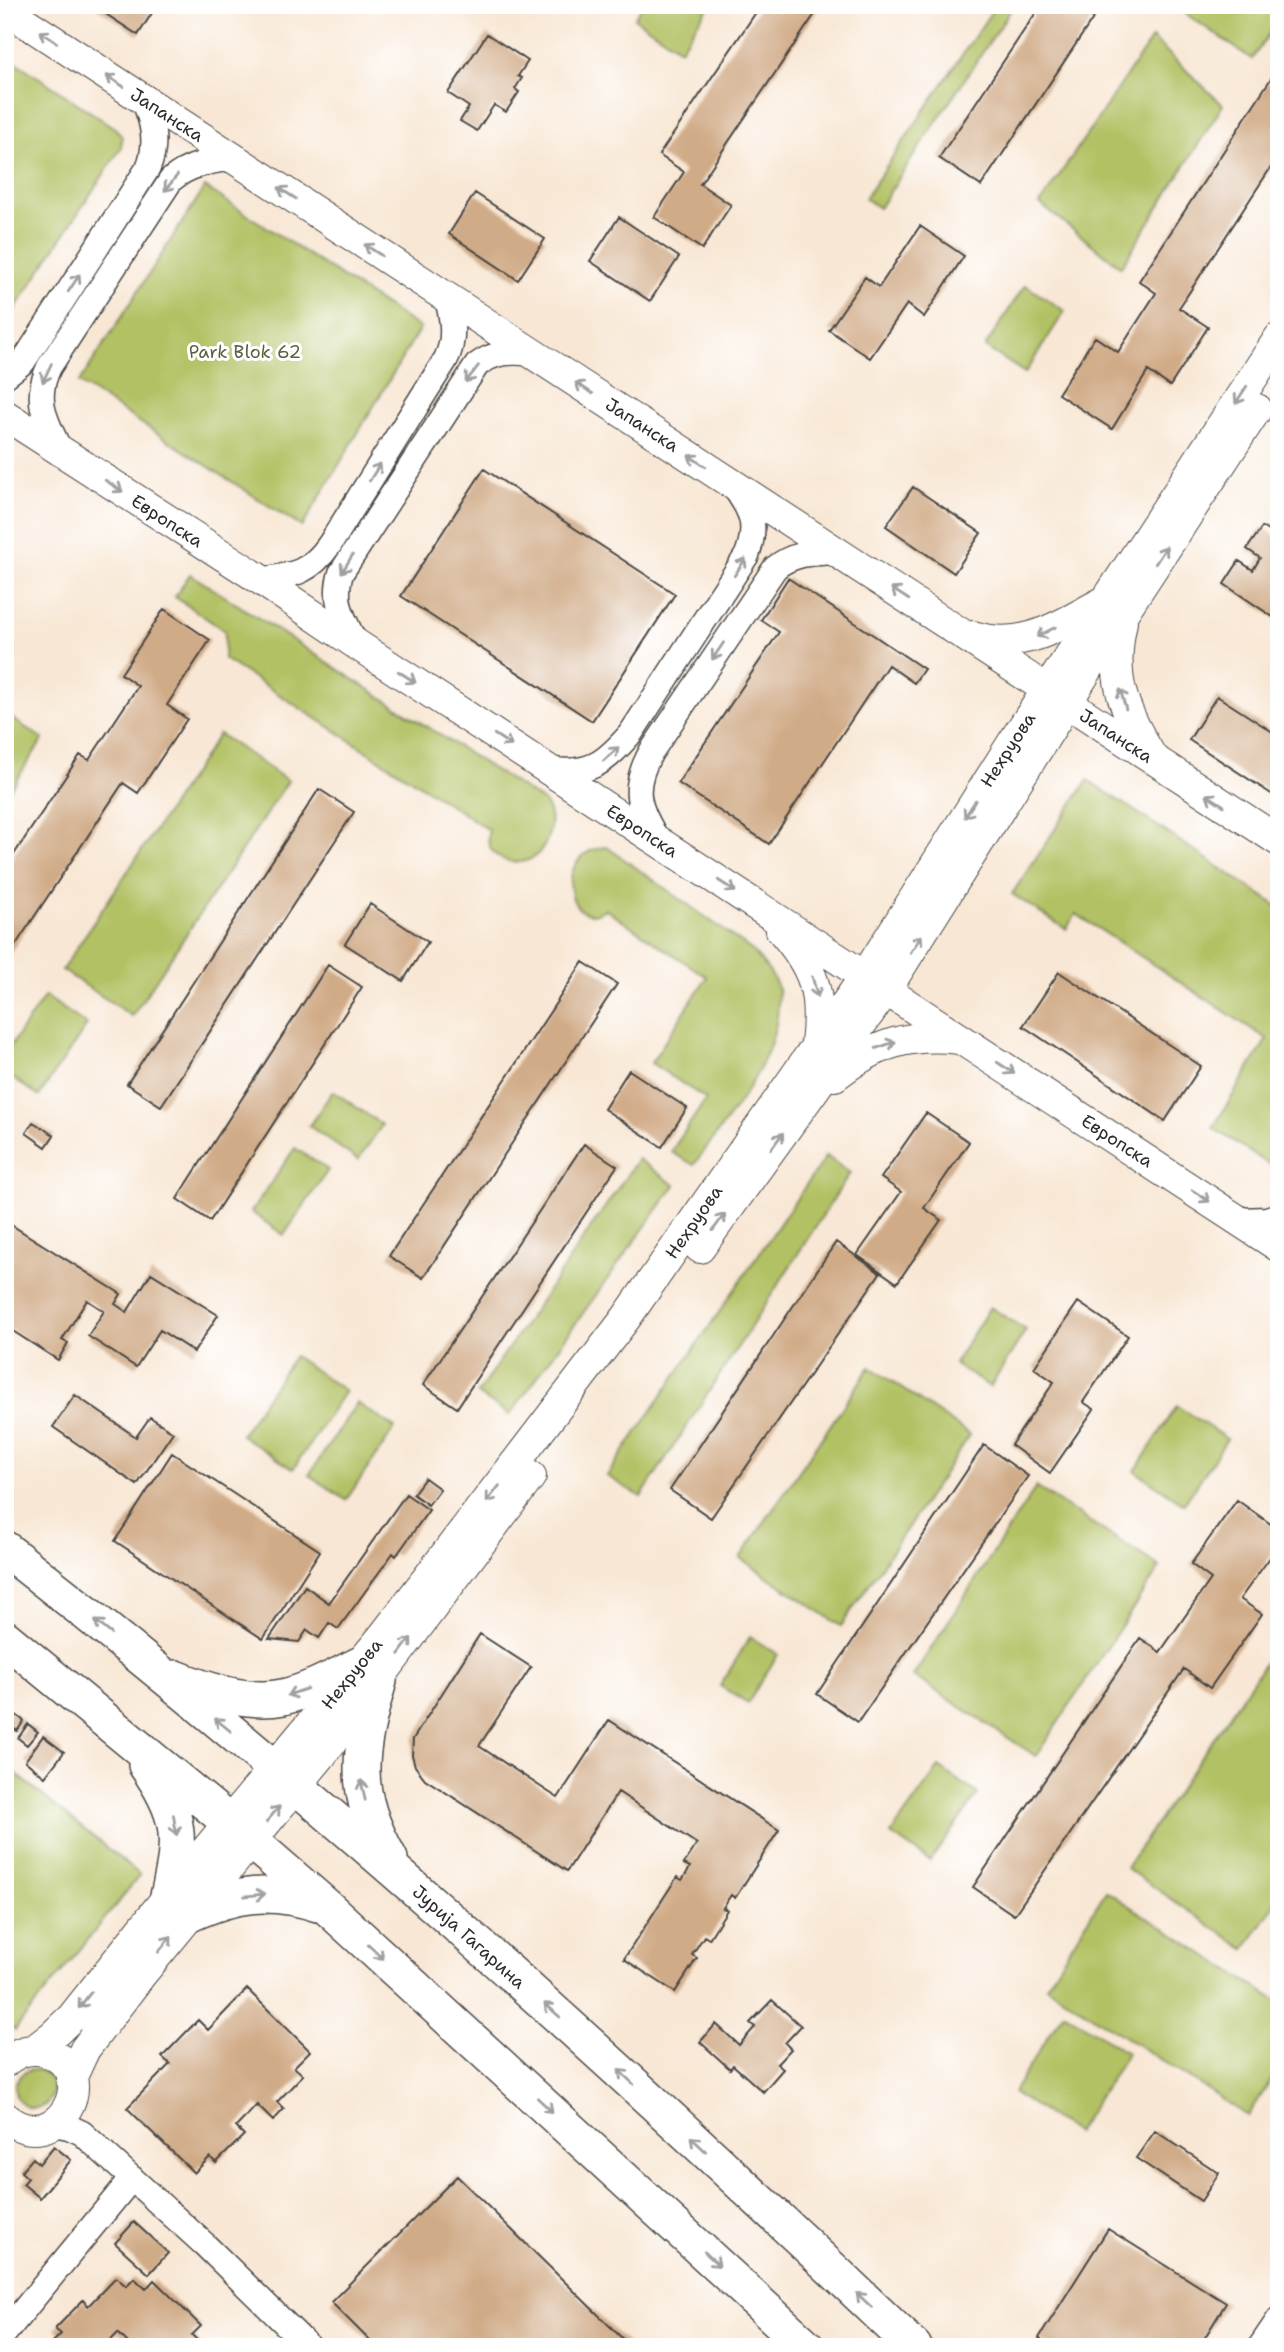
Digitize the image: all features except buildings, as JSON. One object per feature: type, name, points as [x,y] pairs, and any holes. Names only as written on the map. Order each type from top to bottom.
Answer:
[{"type":"main road","name":"Јурија Гагарина","points":[[5,1549],[286,1777],[399,1875],[598,2051],[914,2347]]},
{"type":"main road","points":[[5,1638],[240,1831],[326,1906],[807,2347]]},
{"type":"main road","points":[[156,1670],[228,1694],[265,1699],[369,1673],[361,1778],[371,1818],[399,1875]]},
{"type":"main road","points":[[115,1727],[149,1769],[173,1812],[177,1826],[179,1905],[261,1894],[287,1895],[326,1906]]},
{"type":"street","name":"Јапанска","points":[[7,9],[1279,841]]},
{"type":"street","points":[[5,376],[23,362],[148,168],[155,147],[143,99]]},
{"type":"street","points":[[61,452],[43,411],[42,381],[49,366],[172,180],[189,169],[233,158]]},
{"type":"street","points":[[261,580],[304,571],[320,558],[330,544],[446,359],[453,323],[446,297]]},
{"type":"street","name":"Нехруова","points":[[15,2054],[51,2037],[179,1905],[560,1439],[810,1096],[875,983],[1115,606],[1279,338]]},
{"type":"street","points":[[356,645],[338,603],[341,573],[477,365],[490,356],[516,352],[532,354]]},
{"type":"street","name":"Нехруова","points":[[1115,606],[1279,376]]},
{"type":"street","name":"Европска","points":[[5,415],[1279,1247]]},
{"type":"street","points":[[548,769],[585,771],[602,762],[620,746],[747,555],[753,539],[753,524],[750,511],[731,484]]},
{"type":"street","points":[[658,841],[642,812],[638,797],[640,774],[651,752],[775,568],[794,556],[836,552]]},
{"type":"street","points":[[957,632],[991,642],[1014,642],[1036,637],[1115,606],[1118,640],[1116,664],[1120,693],[1128,716],[1154,760]]},
{"type":"street","points":[[765,911],[793,943],[808,966],[817,989],[819,1023],[816,1047]]},
{"type":"street","name":"Нехруова","points":[[369,1673],[531,1445],[626,1318],[816,1047],[875,983]]},
{"type":"street","points":[[810,1096],[852,1063],[874,1049],[894,1041],[923,1036],[960,1038]]},
{"type":"street","points":[[1238,1220],[1267,1219],[1279,1215]]},
{"type":"street","name":"Нехруова","points":[[65,2101],[85,2049],[179,1905]]},
{"type":"street","points":[[15,2054],[42,2051],[57,2058],[68,2071],[65,2101],[69,2127],[82,2133],[132,2178],[309,2347]]},
{"type":"street","points":[[11,2130],[35,2129],[65,2101]]},
{"type":"street","points":[[5,2333],[132,2178]]},
{"type":"street","points":[[1260,2347],[1279,2319]]},
{"type":"green space","points":[[643,5],[710,5],[680,49],[634,18]]},
{"type":"green space","points":[[996,5],[1014,5],[879,208],[865,198]]},
{"type":"green space","points":[[1173,5],[1279,5],[1279,19],[1252,59]]},
{"type":"green space","points":[[1152,38],[1223,105],[1121,267],[1040,204]]},
{"type":"green space","points":[[5,55],[116,129],[122,137],[121,148],[5,324]]},
{"type":"green space","name":"Park Blok 62","points":[[205,187],[420,328],[302,527],[79,383]]},
{"type":"green space","points":[[1025,285],[1065,311],[1025,373],[985,347]]},
{"type":"green space","points":[[190,574],[544,802],[551,821],[543,848],[534,857],[523,861],[512,862],[501,858],[493,852],[488,842],[489,830],[224,659],[225,631],[175,597]]},
{"type":"green space","points":[[5,714],[43,739],[5,797]]},
{"type":"green space","points":[[219,734],[288,781],[132,1016],[62,970]]},
{"type":"green space","points":[[1088,780],[1279,907],[1279,1171],[1213,1128],[1267,1039],[1076,914],[1066,929],[1012,894]]},
{"type":"green space","points":[[607,847],[750,949],[770,973],[778,989],[775,1027],[759,1069],[748,1090],[694,1165],[671,1152],[706,1099],[651,1063],[707,977],[605,909],[592,914],[582,911],[574,902],[572,875],[577,862],[589,852]]},
{"type":"green space","points":[[45,996],[87,1025],[39,1096],[5,1073],[5,1054]]},
{"type":"green space","points":[[333,1091],[382,1125],[358,1160],[309,1126]]},
{"type":"green space","points":[[295,1148],[328,1170],[284,1235],[251,1212]]},
{"type":"green space","points":[[826,1156],[850,1173],[641,1497],[607,1476]]},
{"type":"green space","points":[[638,1159],[675,1185],[510,1415],[477,1394]]},
{"type":"green space","points":[[990,1307],[1026,1330],[990,1387],[954,1364]]},
{"type":"green space","points":[[294,1356],[345,1391],[293,1469],[241,1435]]},
{"type":"green space","points":[[870,1367],[970,1435],[841,1626],[740,1558]]},
{"type":"green space","points":[[357,1403],[395,1428],[346,1500],[309,1475]]},
{"type":"green space","points":[[1177,1406],[1227,1439],[1184,1504],[1135,1471]]},
{"type":"green space","points":[[1036,1487],[1160,1567],[1036,1756],[913,1676]]},
{"type":"green space","points":[[750,1637],[778,1654],[748,1703],[720,1686]]},
{"type":"green space","points":[[1279,1642],[1279,1898],[1245,1949],[1126,1868]]},
{"type":"green space","points":[[5,1765],[140,1875],[15,2030],[5,2021]]},
{"type":"green space","points":[[939,1767],[978,1794],[930,1861],[891,1834]]},
{"type":"green space","points":[[1106,1891],[1279,2002],[1279,2068],[1248,2116],[1046,1986]]},
{"type":"green space","points":[[1064,2012],[1127,2053],[1076,2133],[1013,2092]]},
{"type":"green space","points":[[34,2070],[48,2075],[53,2089],[48,2103],[34,2108],[20,2103],[15,2089],[20,2075]]}]
